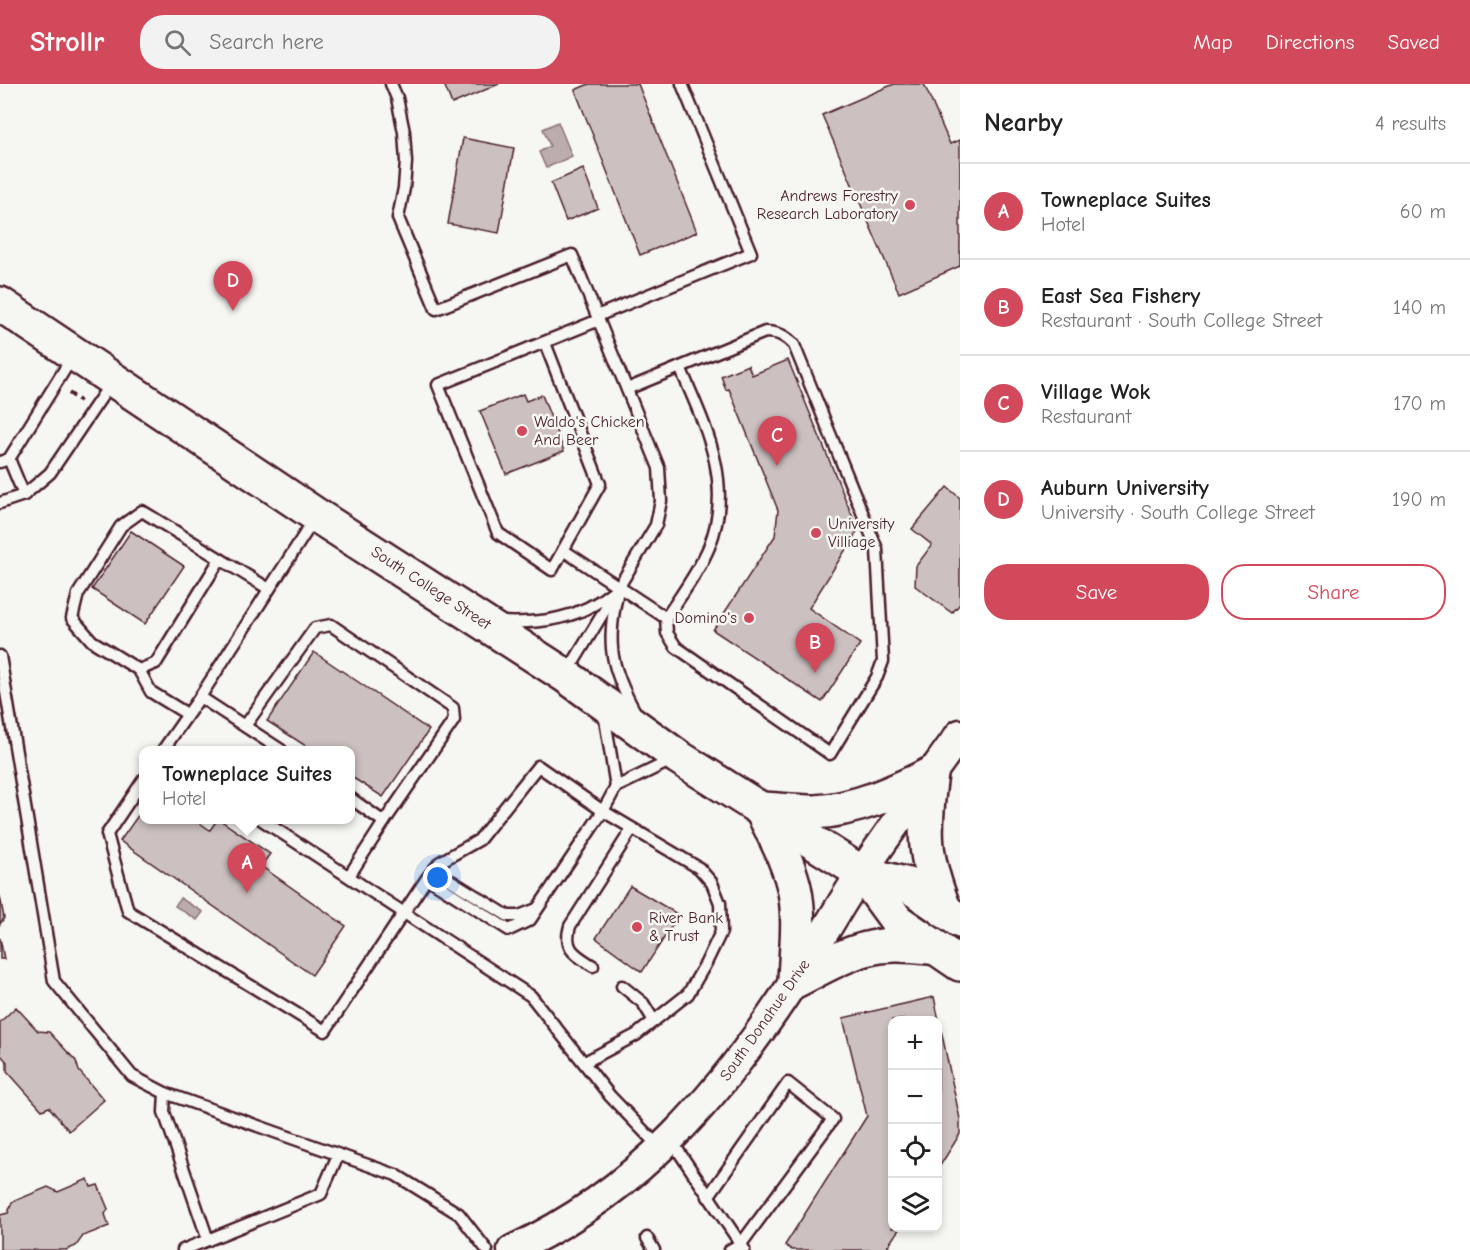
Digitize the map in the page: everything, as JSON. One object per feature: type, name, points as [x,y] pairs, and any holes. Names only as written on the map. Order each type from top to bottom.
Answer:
[{"type":"main road","name":"South College Street","points":[[0,303],[316,516],[566,676],[678,757],[861,873],[908,885],[953,916]]},
{"type":"main road","points":[[931,774],[901,789],[846,808],[815,812],[761,809],[786,862],[794,888],[797,913],[795,981],[838,959],[882,946],[905,945],[949,956]]},
{"type":"main road","points":[[931,774],[925,817],[928,863],[953,916]]},
{"type":"main road","name":"South College Street","points":[[861,873],[897,921],[949,956]]},
{"type":"street","name":"South Donahue Drive","points":[[512,1250],[542,1236],[587,1208],[627,1179],[666,1145],[712,1095],[795,981],[861,873],[960,734]]},
{"type":"lane","points":[[391,84],[397,98],[404,132],[406,162],[398,218],[436,309],[572,255],[659,468],[661,501],[649,539],[618,586],[566,676]]},
{"type":"lane","points":[[544,343],[600,483],[552,570],[498,533],[438,385],[544,343],[751,253],[682,84]]},
{"type":"lane","points":[[627,389],[680,367],[765,332],[788,338],[794,345],[877,549],[883,661],[877,677],[830,754],[676,647],[667,633],[666,618],[699,567],[709,546],[719,506],[719,477],[714,453],[680,367]]},
{"type":"lane","points":[[24,495],[4,460],[75,353]]},
{"type":"lane","points":[[0,503],[24,495],[50,473],[114,379]]},
{"type":"lane","points":[[187,714],[152,692],[139,670],[92,641],[72,618],[78,594],[122,526],[142,511],[269,589]]},
{"type":"lane","points":[[166,746],[200,697],[316,516]]},
{"type":"lane","points":[[563,550],[666,618]]},
{"type":"lane","points":[[139,670],[156,663],[220,559]]},
{"type":"lane","points":[[482,621],[531,623],[555,620],[578,613],[600,602],[618,586]]},
{"type":"lane","points":[[618,586],[611,622],[613,659],[627,698],[647,733]]},
{"type":"lane","points":[[245,726],[315,628],[331,625],[453,708],[454,720],[349,876]]},
{"type":"lane","points":[[0,656],[54,981],[132,1076],[165,1093],[396,1175],[459,1214],[487,1250]]},
{"type":"lane","points":[[200,697],[275,746]]},
{"type":"lane","points":[[602,701],[616,787]]},
{"type":"lane","points":[[430,874],[509,930],[530,920],[603,811],[616,787],[678,757]]},
{"type":"lane","points":[[139,786],[107,834],[128,911],[325,1031],[430,874],[440,862],[479,840],[538,766],[603,811],[699,868],[712,883],[720,903],[721,932],[688,994],[636,1035],[585,1062]]},
{"type":"lane","points":[[355,801],[384,822]]},
{"type":"lane","points":[[270,824],[531,996],[610,1096],[666,1145],[708,1197],[743,1247]]},
{"type":"lane","points":[[593,966],[573,953],[567,936],[570,926],[632,829]]},
{"type":"lane","points":[[622,986],[642,1003],[654,1020]]},
{"type":"lane","points":[[708,1197],[788,1083],[833,1119],[743,1247],[730,1250]]},
{"type":"lane","points":[[165,1093],[164,1112],[208,1240]]},
{"type":"lane","points":[[183,1250],[321,1194],[338,1155]]},
{"type":"lane","points":[[647,1238],[654,1250]]},
{"type":"path","points":[[69,393],[80,401]]},
{"type":"shaded area","points":[[558,122],[572,156],[546,168],[539,152],[550,146],[543,129]]},
{"type":"shaded area","points":[[180,898],[203,912],[197,920],[175,906]]},
{"type":"building","points":[[444,84],[499,84],[452,104]]},
{"type":"building","points":[[589,84],[638,84],[697,232],[640,255],[575,90]]},
{"type":"building","name":"Andrews Forestry Research Laboratory","points":[[894,84],[924,84],[950,144],[960,140],[960,266],[899,293],[822,115]]},
{"type":"building","points":[[463,138],[514,148],[499,233],[448,224]]},
{"type":"building","points":[[583,169],[598,208],[566,221],[551,183]]},
{"type":"building","name":"University Villiage","points":[[788,360],[858,530],[809,608],[860,644],[822,702],[713,630],[775,536],[778,510],[729,389],[726,390],[721,376],[748,365],[752,375]]},
{"type":"building","name":"Waldo's Chicken And Beer","points":[[523,394],[526,401],[542,395],[564,451],[506,474],[480,411]]},
{"type":"building","points":[[947,487],[960,498],[960,604],[952,613],[915,586],[916,566],[932,545],[912,529]]},
{"type":"building","points":[[131,531],[184,566],[145,624],[92,589]]},
{"type":"building","points":[[314,652],[429,730],[383,797],[355,779],[355,746],[306,746],[267,721]]},
{"type":"building","points":[[139,814],[139,824],[201,824],[210,830],[214,824],[226,824],[270,854],[261,866],[346,926],[312,975],[120,841]]},
{"type":"building","name":"River Bank & Trust","points":[[630,886],[679,915],[642,972],[596,938]]},
{"type":"building","points":[[0,896],[4,918],[0,924]]},
{"type":"building","points":[[0,938],[4,959],[0,959]]},
{"type":"building","points":[[934,997],[938,1016],[888,1016],[888,1232],[897,1232],[885,1250],[792,1250],[785,1245],[867,1116],[843,1018]]},
{"type":"building","points":[[16,1007],[38,1031],[49,1032],[76,1061],[79,1071],[104,1100],[69,1131],[49,1107],[42,1110],[7,1071],[7,1062],[0,1054],[0,1022]]},
{"type":"building","points":[[942,1035],[960,1119],[960,1134],[942,1163]]},
{"type":"building","points":[[88,1179],[91,1187],[98,1185],[108,1209],[105,1214],[109,1226],[83,1236],[76,1246],[66,1250],[0,1250],[0,1215],[8,1213],[12,1202],[48,1187],[58,1192]]},
{"type":"place","name":"Andrews Forestry Research Laboratory","points":[[910,205]]},
{"type":"place","name":"Auburn University","points":[[233,311]]},
{"type":"place","name":"Waldo's Chicken And Beer","points":[[522,431]]},
{"type":"place","name":"Village Wok","points":[[777,466]]},
{"type":"place","name":"University Villiage","points":[[816,533]]},
{"type":"place","name":"Domino's","points":[[749,618]]},
{"type":"place","name":"East Sea Fishery","points":[[815,673]]},
{"type":"place","name":"Towneplace Suites","points":[[247,893]]},
{"type":"place","name":"River Bank & Trust","points":[[637,927]]}]
